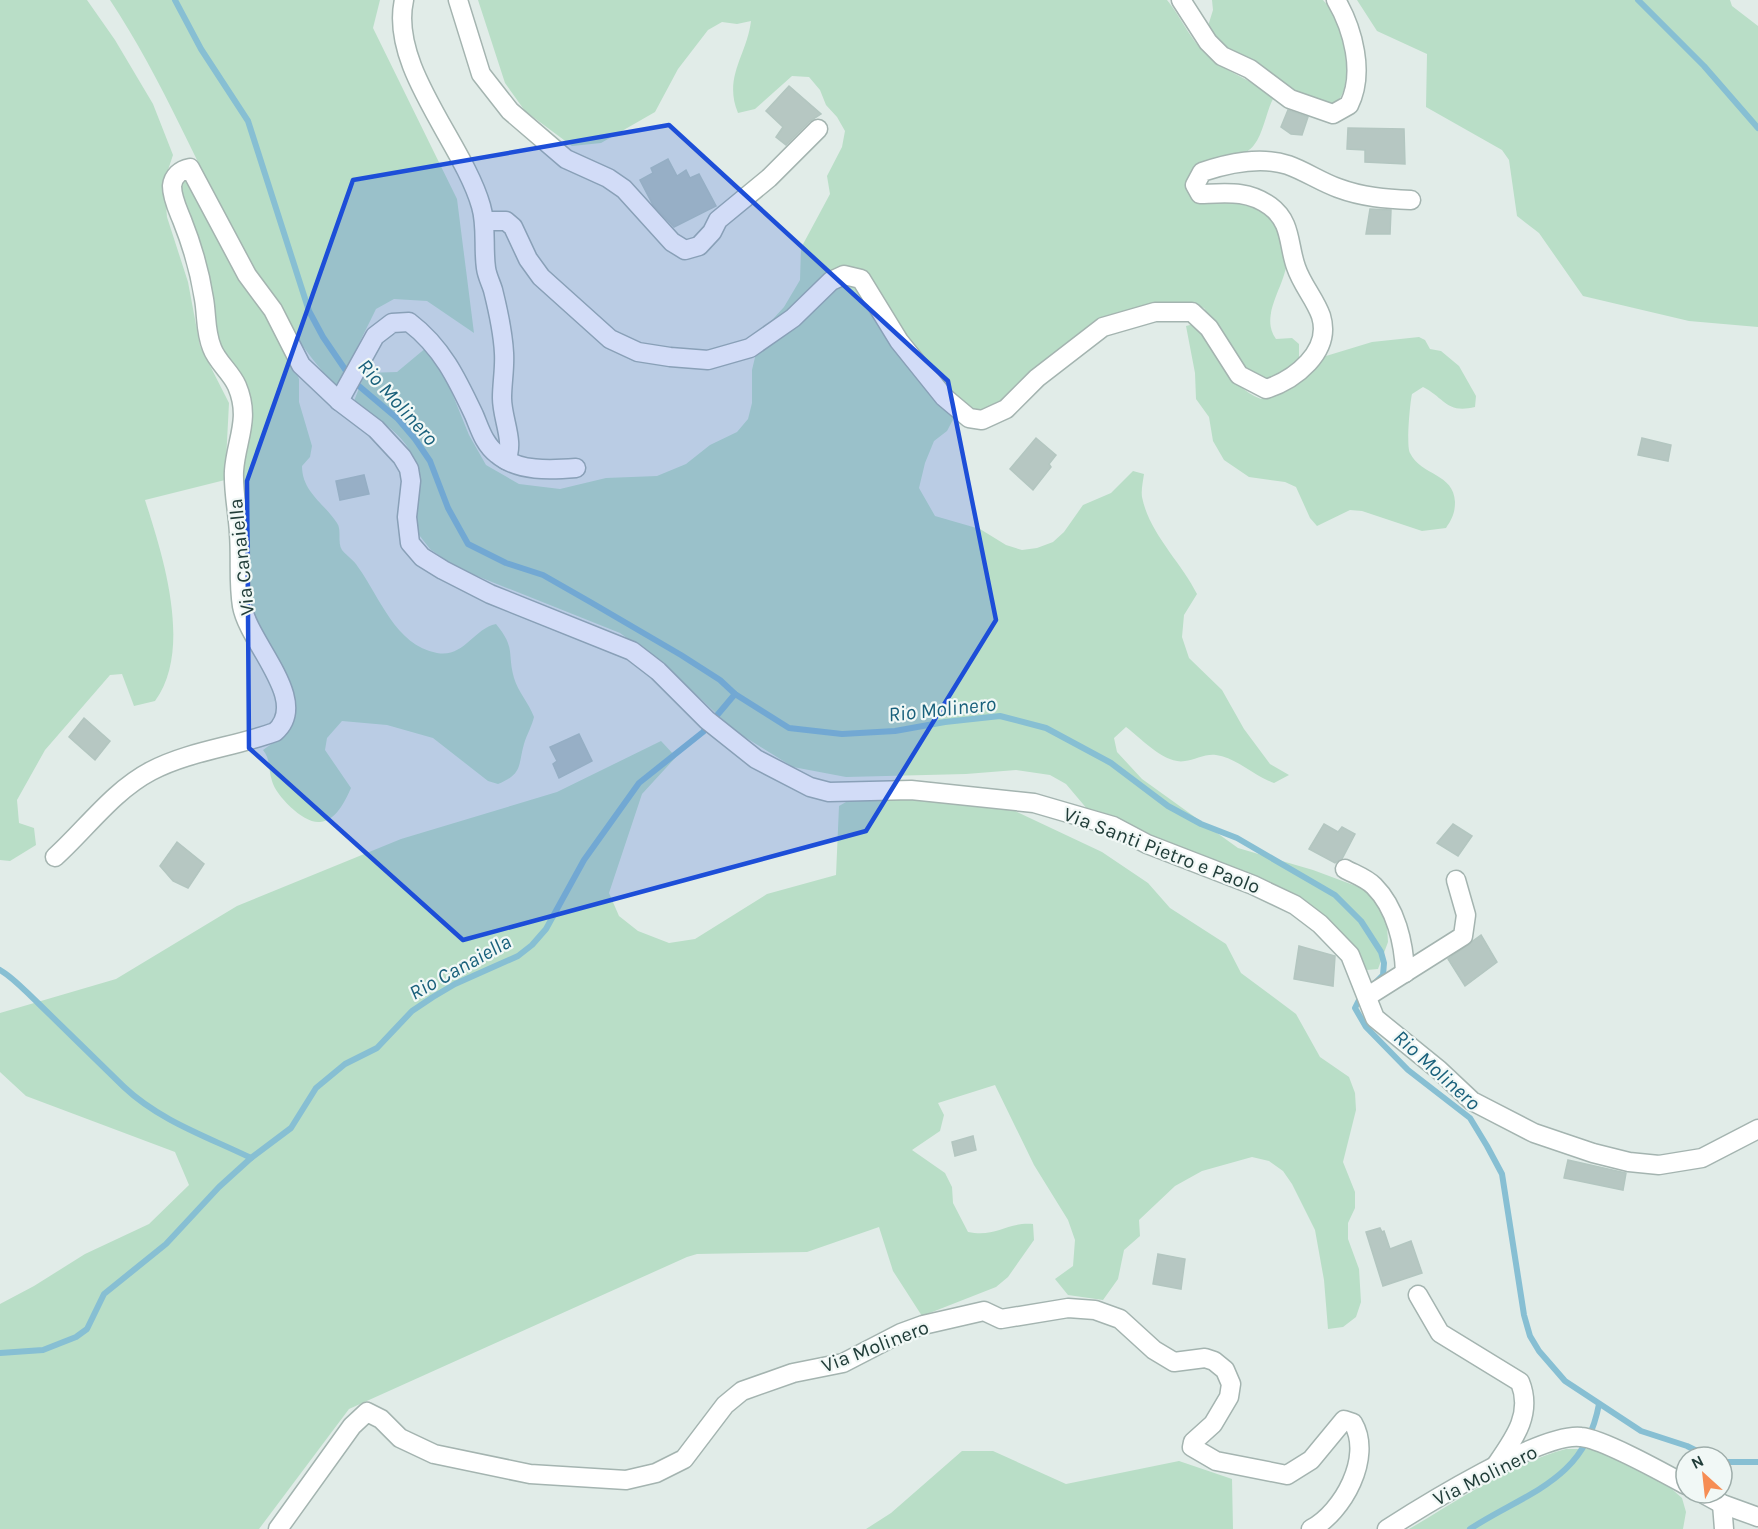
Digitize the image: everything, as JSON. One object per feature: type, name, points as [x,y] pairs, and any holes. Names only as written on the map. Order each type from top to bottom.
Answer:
[{"type":"street","points":[[404,0],[401,13],[402,30],[420,84],[473,182],[485,221],[483,231],[486,270],[493,291],[504,354],[502,406],[510,451],[506,460]]},
{"type":"street","points":[[458,0],[482,74],[510,111],[566,159],[608,178],[624,189],[672,242],[685,250],[699,246],[712,232],[717,220],[769,177],[818,129]]},
{"type":"street","points":[[1181,0],[1208,42],[1222,56],[1250,69],[1290,99],[1333,114],[1349,105],[1355,90],[1356,69],[1347,19],[1336,0]]},
{"type":"street","points":[[485,221],[506,221],[513,227],[528,259],[541,277],[610,339],[639,352],[670,357],[708,360],[750,348],[793,318],[831,281],[844,275],[861,279],[899,341],[944,397],[969,418],[982,420],[1006,409],[1036,378],[1103,327],[1155,312],[1192,312],[1209,328],[1239,375],[1266,389],[1286,382],[1310,363],[1322,329],[1321,317],[1297,271],[1285,222],[1271,207],[1250,195],[1234,192],[1200,194],[1195,185],[1196,178],[1202,172],[1239,162],[1268,161],[1289,165],[1356,194],[1384,199],[1411,200]]},
{"type":"street","name":"Via Santi Pietro e Paolo","points":[[190,168],[247,275],[273,310],[301,365],[347,387],[376,429],[392,445],[409,469],[408,532],[410,543],[422,557],[490,594],[632,651],[658,672],[705,718],[756,759],[810,787],[829,792],[910,790],[1034,803],[1113,826],[1147,844],[1252,885],[1295,905],[1340,943],[1350,955],[1375,1018],[1482,1108],[1534,1133],[1593,1153],[1629,1162],[1659,1165],[1702,1158],[1758,1129]]},
{"type":"street","name":"Via Canaiella","points":[[55,857],[124,789],[150,771],[172,761],[275,732],[284,724],[287,716],[286,694],[254,638],[242,607],[238,576],[239,534],[234,492],[234,466],[243,424],[242,404],[237,386],[212,350],[205,325],[202,282],[174,199],[174,179],[179,172],[190,168]]},
{"type":"street","points":[[347,387],[375,336],[392,323],[410,322],[427,335],[441,351],[457,378],[488,446],[506,460],[543,471],[576,468]]},
{"type":"street","points":[[1345,869],[1372,884],[1387,902],[1397,925],[1405,973]]},
{"type":"street","points":[[1365,990],[1405,973],[1463,936],[1466,915],[1456,880]]},
{"type":"street","points":[[1418,1295],[1440,1333],[1520,1382],[1524,1392],[1523,1419],[1496,1465]]},
{"type":"street","name":"Via Molinero","points":[[278,1529],[352,1426],[367,1412],[381,1419],[400,1437],[434,1454],[530,1474],[626,1480],[657,1473],[684,1459],[725,1406],[742,1391],[793,1373],[843,1363],[901,1333],[923,1325],[984,1311],[1001,1319],[1068,1308],[1095,1310],[1120,1319],[1162,1357],[1174,1362],[1205,1358],[1214,1361],[1225,1370],[1231,1384],[1229,1397],[1213,1424],[1193,1442],[1192,1447],[1205,1457],[1267,1473],[1287,1475],[1311,1460],[1344,1420],[1353,1422],[1360,1438],[1359,1459],[1348,1486],[1330,1517],[1311,1529]]},
{"type":"street","name":"Via Molinero","points":[[1387,1529],[1496,1465],[1556,1440],[1588,1439],[1674,1479]]},
{"type":"street","points":[[1722,1505],[1724,1529]]},
{"type":"street","points":[[1725,1505],[1758,1517]]},
{"type":"highlighted area","points":[[669,125],[948,381],[996,620],[866,831],[463,940],[249,748],[247,481],[353,180]]},
{"type":"green space","points":[[0,0],[87,0],[115,40],[153,104],[173,155],[164,182],[167,217],[188,282],[200,346],[229,403],[225,480],[145,500],[160,548],[171,602],[172,656],[166,680],[155,701],[134,706],[122,674],[110,675],[45,750],[17,800],[19,823],[34,828],[36,845],[10,861],[0,860]]},
{"type":"green space","points":[[110,0],[380,0],[373,28],[457,199],[474,333],[427,301],[394,299],[376,309],[337,388],[301,344],[270,297],[242,249],[166,97]]},
{"type":"green space","points":[[478,0],[1167,0],[1197,45],[1209,57],[1274,97],[1254,145],[1246,152],[1202,165],[1194,170],[1189,177],[1188,189],[1240,197],[1274,216],[1284,241],[1287,257],[1283,278],[1272,309],[1271,329],[1276,339],[1292,338],[1299,344],[1299,360],[1269,384],[1241,369],[1204,308],[1174,303],[1145,306],[1107,323],[1087,336],[992,410],[976,410],[969,406],[955,416],[947,431],[934,441],[925,463],[919,488],[935,516],[980,529],[1006,545],[1022,550],[1037,548],[1053,542],[1064,532],[1083,505],[1111,493],[1133,471],[1144,474],[1142,497],[1151,523],[1197,594],[1184,615],[1182,637],[1189,658],[1222,690],[1244,729],[1270,764],[1289,775],[1274,783],[1231,760],[1216,755],[1185,761],[1169,759],[1126,727],[1114,738],[1117,752],[1142,779],[1238,848],[1313,870],[1364,889],[1380,906],[1387,925],[1388,942],[1378,969],[1367,970],[1349,941],[1204,858],[1088,810],[1066,784],[1050,775],[1016,770],[966,774],[846,777],[793,767],[735,731],[668,668],[620,633],[457,568],[430,549],[416,531],[419,480],[412,454],[396,434],[354,401],[365,373],[397,372],[427,347],[441,366],[469,435],[486,465],[519,484],[560,489],[606,478],[657,476],[686,464],[710,445],[737,432],[748,419],[752,403],[752,370],[761,332],[784,307],[800,280],[801,248],[830,194],[827,176],[842,147],[845,131],[837,117],[826,105],[820,90],[809,77],[792,76],[755,109],[738,113],[734,100],[734,77],[751,21],[737,24],[722,22],[708,30],[678,69],[655,112],[601,143],[572,146],[525,111],[505,83]]},
{"type":"green space","points":[[1212,0],[1323,0],[1333,11],[1343,38],[1346,78],[1344,90],[1339,99],[1332,104],[1323,104],[1295,94],[1261,76],[1227,52],[1208,26],[1213,10]]},
{"type":"green space","points":[[1357,0],[1730,0],[1732,6],[1758,26],[1758,327],[1689,321],[1583,296],[1539,233],[1517,216],[1509,160],[1502,150],[1426,107],[1427,54],[1377,31]]},
{"type":"green space","points":[[187,176],[280,339],[299,379],[299,402],[312,446],[310,457],[302,466],[303,475],[310,490],[337,523],[342,550],[366,579],[399,630],[422,648],[437,653],[454,651],[481,631],[496,624],[506,639],[516,683],[534,717],[518,768],[506,780],[498,784],[488,781],[433,738],[387,725],[342,721],[327,738],[325,750],[351,788],[343,804],[331,818],[320,822],[306,819],[285,801],[275,787],[263,750],[290,726],[294,704],[246,603],[241,467],[247,442],[220,354],[180,197],[181,181]]},
{"type":"green space","points":[[1194,324],[1211,343],[1239,385],[1261,399],[1290,388],[1318,360],[1372,342],[1419,337],[1425,340],[1430,349],[1441,351],[1459,366],[1476,396],[1475,407],[1465,409],[1452,407],[1423,387],[1412,394],[1408,442],[1410,453],[1415,461],[1449,485],[1453,493],[1454,509],[1446,528],[1422,531],[1362,511],[1350,510],[1317,526],[1310,518],[1296,487],[1285,482],[1249,477],[1224,460],[1213,441],[1209,417],[1196,399],[1195,373],[1186,326]]},
{"type":"green space","points":[[661,741],[676,757],[642,794],[609,893],[619,916],[638,931],[669,943],[695,939],[767,894],[836,875],[839,806],[853,798],[948,799],[1013,810],[1102,852],[1148,883],[1170,908],[1226,944],[1241,973],[1296,1014],[1320,1057],[1349,1077],[1355,1093],[1356,1110],[1343,1162],[1355,1192],[1355,1208],[1348,1223],[1348,1239],[1359,1269],[1361,1302],[1356,1317],[1343,1327],[1328,1329],[1324,1280],[1315,1230],[1283,1171],[1269,1161],[1252,1157],[1202,1171],[1175,1186],[1139,1220],[1140,1236],[1124,1250],[1118,1279],[1103,1300],[1068,1295],[1055,1279],[1073,1266],[1075,1240],[1068,1220],[1034,1165],[995,1085],[938,1103],[944,1115],[940,1131],[912,1150],[945,1173],[952,1187],[953,1203],[968,1232],[986,1233],[1015,1225],[1033,1224],[1034,1240],[1008,1277],[996,1287],[922,1316],[893,1271],[879,1227],[807,1252],[697,1254],[349,1409],[259,1529],[0,1529],[0,1304],[85,1254],[149,1224],[189,1185],[175,1152],[26,1096],[0,1072],[0,1013],[116,979],[237,906],[401,839],[557,792]]},
{"type":"green space","points":[[1566,1449],[1595,1449],[1665,1483],[1674,1491],[1674,1505],[1684,1505],[1686,1512],[1683,1529],[1409,1529],[1505,1473]]},
{"type":"green space","points":[[962,1451],[993,1451],[1066,1484],[1179,1461],[1232,1479],[1233,1529],[866,1529],[891,1513]]},
{"type":"building","points":[[789,86],[821,114],[810,121],[786,145],[776,137],[783,127],[766,111]]},
{"type":"building","points":[[1288,110],[1308,117],[1302,135],[1291,134],[1281,127]]},
{"type":"building","points":[[1348,128],[1404,129],[1405,164],[1365,162],[1365,150],[1347,149]]},
{"type":"building","points":[[668,159],[677,176],[686,170],[690,178],[699,174],[716,206],[674,227],[653,205],[640,180],[653,173],[651,168]]},
{"type":"building","points":[[1370,209],[1391,210],[1390,234],[1366,234]]},
{"type":"building","points":[[1036,438],[1056,455],[1049,464],[1051,467],[1033,490],[1010,469]]},
{"type":"building","points":[[1642,438],[1671,445],[1668,461],[1638,455]]},
{"type":"building","points":[[364,475],[369,494],[340,500],[336,481]]},
{"type":"building","points":[[84,718],[110,741],[95,760],[69,737]]},
{"type":"building","points":[[579,734],[592,761],[559,778],[553,764],[557,761],[550,747]]},
{"type":"building","points":[[1324,824],[1338,832],[1342,827],[1355,834],[1342,859],[1335,863],[1309,849]]},
{"type":"building","points":[[1453,824],[1472,836],[1458,856],[1437,843]]},
{"type":"building","points":[[177,842],[204,864],[188,888],[173,881],[160,866]]},
{"type":"building","points":[[1481,935],[1497,962],[1465,986],[1448,959]]},
{"type":"building","points":[[1299,946],[1335,956],[1333,986],[1294,979]]},
{"type":"building","points":[[973,1136],[976,1150],[955,1156],[952,1142]]},
{"type":"building","points":[[1568,1160],[1626,1173],[1623,1190],[1564,1178]]},
{"type":"building","points":[[1380,1228],[1382,1232],[1384,1231],[1390,1249],[1411,1241],[1422,1273],[1383,1286],[1366,1232]]},
{"type":"building","points":[[1158,1254],[1185,1259],[1181,1289],[1153,1284]]},
{"type":"waterway","name":"Rio Molinero","points":[[175,0],[201,49],[248,121],[309,311],[323,337],[353,381],[398,419],[415,439],[430,461],[448,508],[468,544],[506,563],[543,575],[592,603],[681,655],[720,680],[735,694],[789,728],[842,734],[895,731],[945,722],[1000,716],[1046,728],[1111,763],[1168,806],[1201,824],[1237,838],[1335,895],[1361,921],[1381,952],[1384,963],[1383,975],[1374,984]]},
{"type":"waterway","points":[[1638,0],[1704,66],[1758,128]]},
{"type":"waterway","name":"Rio Canaiella","points":[[0,1353],[43,1350],[76,1337],[87,1329],[104,1294],[166,1244],[219,1187],[251,1158],[291,1128],[316,1088],[345,1064],[377,1048],[412,1011],[433,997],[455,984],[518,956],[532,945],[546,929],[584,860],[639,783],[703,732],[735,694]]},
{"type":"waterway","points":[[0,970],[20,985],[138,1099],[169,1119],[251,1158]]},
{"type":"waterway","name":"Rio Molinero","points":[[1362,994],[1355,1008],[1366,1027],[1408,1070],[1470,1118],[1502,1174],[1524,1315],[1530,1336],[1539,1351],[1565,1381],[1641,1431],[1684,1445]]},
{"type":"waterway","points":[[1470,1529],[1551,1482],[1567,1468],[1581,1451],[1592,1430],[1599,1404]]},
{"type":"waterway","name":"Rio Molinero","points":[[1734,1462],[1758,1462]]}]
